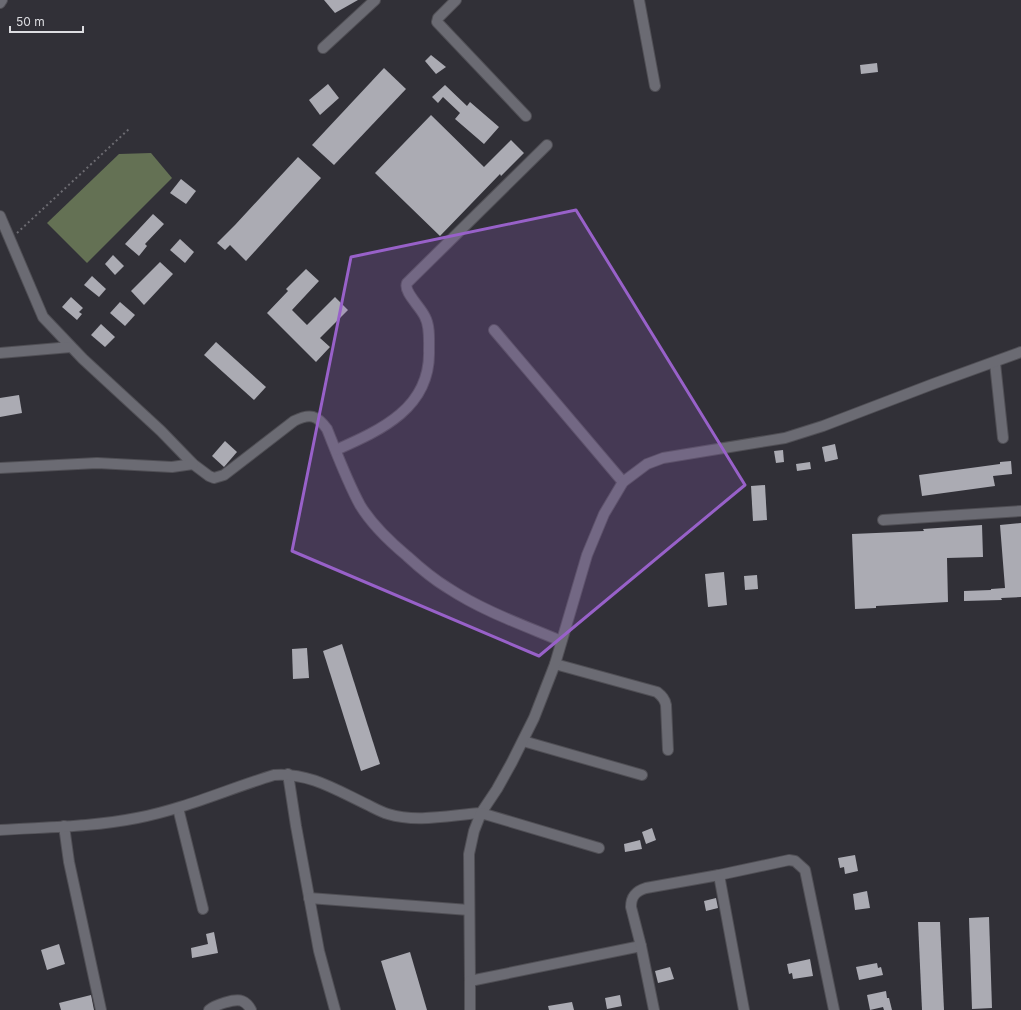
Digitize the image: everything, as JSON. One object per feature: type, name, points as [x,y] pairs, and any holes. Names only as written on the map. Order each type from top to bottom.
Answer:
[{"type":"street","points":[[323,48],[374,0]]},
{"type":"street","points":[[456,0],[438,18],[437,22],[526,116]]},
{"type":"street","points":[[639,0],[655,86]]},
{"type":"street","points":[[336,450],[368,435],[396,419],[409,407],[419,393],[427,374],[429,336],[426,317],[406,286],[547,145]]},
{"type":"street","points":[[1,220],[43,317],[71,347],[161,431],[193,464],[214,478],[224,475],[294,421],[304,416],[315,417],[321,421],[327,429],[361,505],[384,536],[420,568],[448,588],[475,604],[509,620],[561,641]]},
{"type":"street","points":[[494,330],[623,482]]},
{"type":"street","points":[[0,353],[71,347]]},
{"type":"street","points":[[470,1010],[469,854],[474,831],[481,813],[497,788],[534,718],[555,664],[587,555],[604,514],[623,482],[647,464],[663,458],[785,438],[823,426],[1021,352]]},
{"type":"street","points":[[995,362],[1003,438]]},
{"type":"street","points":[[0,468],[97,463],[126,466],[172,467],[193,464]]},
{"type":"street","points":[[883,520],[1021,511]]},
{"type":"street","points":[[555,664],[660,694],[665,700],[666,705],[668,750]]},
{"type":"street","points":[[523,741],[642,775]]},
{"type":"street","points":[[288,774],[309,898],[320,951],[335,1010]]},
{"type":"street","points":[[0,830],[104,824],[138,818],[178,808],[274,775],[288,774],[327,785],[386,814],[419,818],[481,813],[599,848]]},
{"type":"street","points":[[178,808],[203,909]]},
{"type":"street","points":[[64,826],[69,862],[101,1010]]},
{"type":"street","points":[[654,1010],[641,946],[631,907],[631,900],[634,894],[639,890],[646,888],[719,875],[789,860],[800,864],[805,870],[834,1010]]},
{"type":"street","points":[[719,875],[744,1010]]},
{"type":"street","points":[[309,898],[469,910]]},
{"type":"street","points":[[470,981],[641,946]]},
{"type":"street","points":[[209,1010],[218,1004],[238,1000],[246,1003],[251,1010]]},
{"type":"path","points":[[10,239],[129,129]]},
{"type":"highlighted area","points":[[576,210],[745,485],[539,656],[292,551],[351,257]]},
{"type":"green space","points":[[151,153],[172,178],[87,263],[47,223],[119,154]]},
{"type":"building","points":[[324,0],[358,0],[335,13]]},
{"type":"building","points":[[431,55],[446,67],[436,74],[425,61]]},
{"type":"building","points":[[877,63],[878,72],[861,74],[860,65]]},
{"type":"building","points":[[384,68],[406,89],[334,165],[312,145]]},
{"type":"building","points":[[328,84],[339,98],[320,115],[309,100]]},
{"type":"building","points":[[445,85],[467,106],[470,102],[499,127],[484,144],[455,119],[460,113],[443,97],[438,103],[432,97]]},
{"type":"building","points":[[431,115],[484,167],[511,140],[524,153],[501,176],[500,174],[440,236],[375,173]]},
{"type":"building","points":[[298,157],[321,178],[246,261],[230,245],[225,250],[217,243]]},
{"type":"building","points":[[181,179],[196,191],[186,204],[170,193]]},
{"type":"building","points":[[153,214],[164,224],[145,244],[147,246],[139,256],[125,244]]},
{"type":"building","points":[[180,239],[194,252],[185,263],[170,250]]},
{"type":"building","points":[[113,255],[124,266],[115,275],[105,264]]},
{"type":"building","points":[[160,262],[173,274],[144,305],[131,291]]},
{"type":"building","points":[[306,269],[319,281],[292,310],[307,325],[335,297],[348,310],[320,338],[330,347],[316,362],[267,313],[288,291],[286,289]]},
{"type":"building","points":[[92,276],[106,289],[99,297],[84,285]]},
{"type":"building","points":[[71,297],[83,308],[79,312],[82,314],[77,320],[62,307]]},
{"type":"building","points":[[120,302],[135,315],[125,326],[110,313]]},
{"type":"building","points":[[101,324],[115,337],[105,347],[91,335]]},
{"type":"building","points":[[216,342],[266,387],[254,400],[204,355]]},
{"type":"building","points":[[19,395],[22,413],[0,417],[0,398]]},
{"type":"building","points":[[225,441],[237,452],[224,467],[212,456]]},
{"type":"building","points":[[835,444],[838,459],[825,462],[822,447]]},
{"type":"building","points":[[783,450],[784,462],[776,463],[774,451]]},
{"type":"building","points":[[1011,461],[1012,474],[993,476],[995,486],[922,496],[919,475],[1000,464],[1000,462]]},
{"type":"building","points":[[810,462],[811,469],[797,471],[796,464]]},
{"type":"building","points":[[765,485],[767,520],[753,521],[751,486]]},
{"type":"building","points":[[1021,523],[1021,597],[1001,598],[1002,600],[964,601],[964,591],[1005,588],[1000,525]]},
{"type":"building","points":[[982,525],[983,557],[947,558],[948,602],[876,606],[876,608],[855,609],[852,534],[924,531],[923,529]]},
{"type":"building","points":[[724,572],[727,605],[708,607],[705,574]]},
{"type":"building","points":[[757,575],[758,589],[745,590],[744,576]]},
{"type":"building","points":[[342,644],[380,764],[361,771],[323,651]]},
{"type":"building","points":[[307,648],[309,678],[293,679],[292,649]]},
{"type":"building","points":[[652,828],[656,840],[646,844],[642,832]]},
{"type":"building","points":[[640,840],[642,849],[625,852],[624,844]]},
{"type":"building","points":[[855,855],[858,871],[845,874],[844,867],[840,868],[838,858]]},
{"type":"building","points":[[867,891],[870,908],[855,910],[853,894]]},
{"type":"building","points":[[716,898],[718,908],[706,911],[704,901]]},
{"type":"building","points":[[989,917],[992,1008],[972,1009],[969,918]]},
{"type":"building","points":[[918,922],[940,922],[944,1010],[922,1010]]},
{"type":"building","points":[[214,932],[218,953],[192,958],[191,948],[208,944],[206,934]]},
{"type":"building","points":[[59,944],[65,964],[47,970],[41,950]]},
{"type":"building","points":[[410,952],[427,1010],[396,1010],[381,961]]},
{"type":"building","points":[[810,959],[813,976],[793,979],[792,973],[789,974],[787,964]]},
{"type":"building","points":[[877,963],[878,968],[881,967],[883,975],[859,980],[856,967]]},
{"type":"building","points":[[670,967],[674,979],[658,983],[655,971]]},
{"type":"building","points":[[886,991],[892,1010],[884,1010],[883,1007],[870,1010],[867,995]]},
{"type":"building","points":[[91,995],[94,1010],[61,1010],[59,1003]]},
{"type":"building","points":[[620,995],[622,1006],[607,1009],[605,998]]},
{"type":"building","points":[[572,1002],[574,1010],[549,1010],[548,1006]]}]
